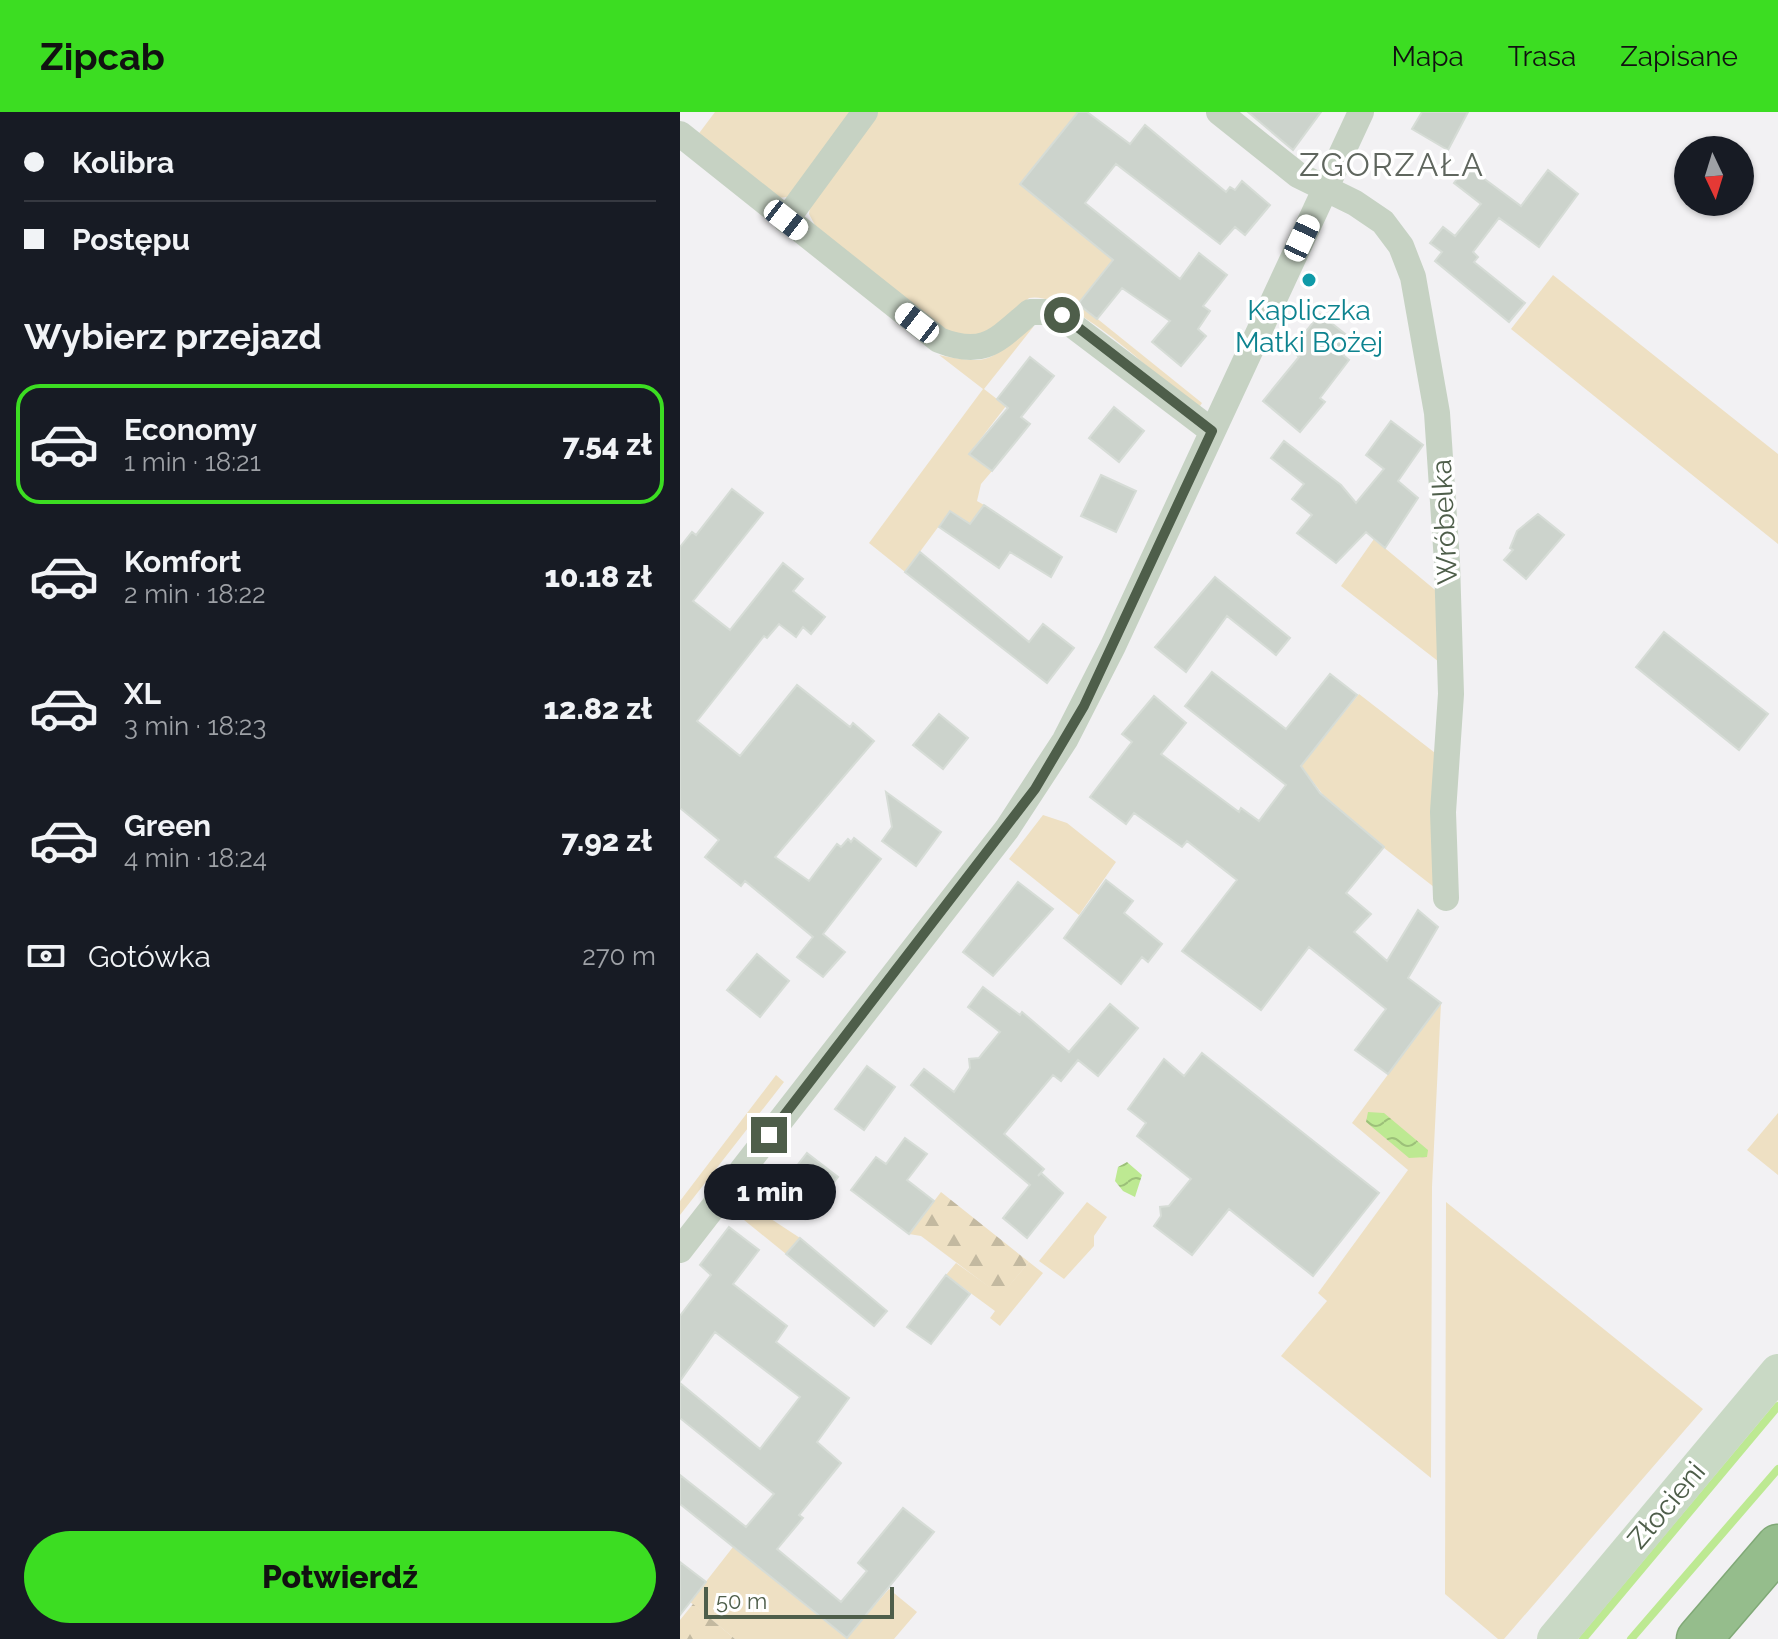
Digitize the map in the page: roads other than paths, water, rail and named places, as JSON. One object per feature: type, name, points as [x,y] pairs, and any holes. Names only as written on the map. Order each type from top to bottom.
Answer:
[{"type":"highway","points":[[1699,1639],[1778,1547]]},
{"type":"street","points":[[786,220],[865,112]]},
{"type":"street","name":"Wróbelka","points":[[1219,112],[1298,175],[1364,208],[1393,234],[1413,277],[1437,413],[1450,645],[1450,731],[1443,812],[1446,898]]},
{"type":"street","points":[[680,1250],[1035,789],[1084,706],[1361,112]]},
{"type":"street","points":[[680,134],[939,340],[975,349],[1000,338],[1030,312],[1046,309],[1062,315],[1212,431]]},
{"type":"street","name":"Złocieni","points":[[1555,1639],[1778,1372]]},
{"type":"water","points":[[1368,1112],[1384,1113],[1428,1150],[1427,1157],[1409,1158],[1366,1122]]},
{"type":"water","points":[[1127,1162],[1142,1175],[1135,1197],[1123,1191],[1115,1181],[1118,1167]]},
{"type":"waterway","points":[[1583,1639],[1778,1406]]},
{"type":"waterway","points":[[1631,1639],[1778,1469]]},
{"type":"place","name":"Kapliczka Matki Bożej","points":[[1309,280]]},
{"type":"district","name":"ZGORZAŁA","points":[[1392,165]]}]
